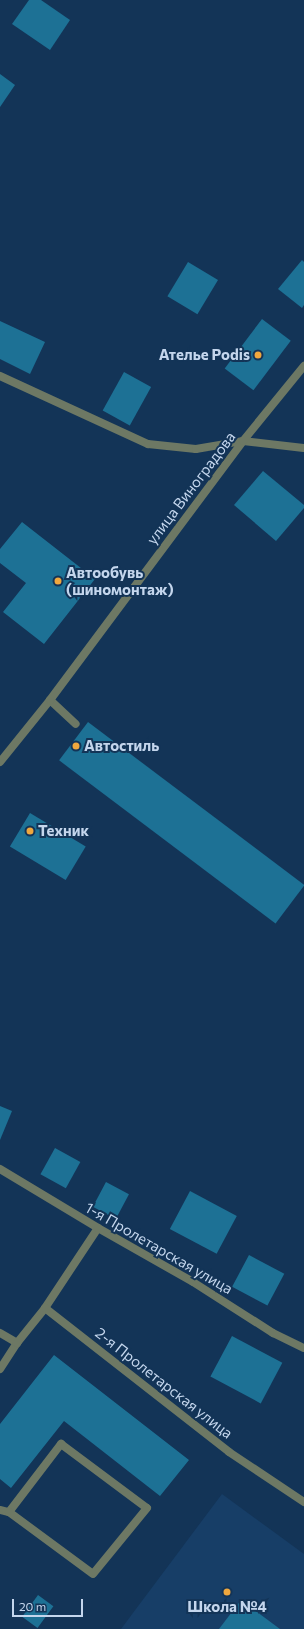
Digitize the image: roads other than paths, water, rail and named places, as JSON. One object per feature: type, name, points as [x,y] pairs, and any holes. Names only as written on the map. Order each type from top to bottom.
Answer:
[{"type":"street","name":"улица Виноградова","points":[[0,762],[50,700],[243,441],[304,366]]},
{"type":"street","points":[[0,376],[148,444],[196,449],[243,441],[304,448]]},
{"type":"street","points":[[50,700],[76,724]]},
{"type":"street","name":"1-я Пролетарская улица","points":[[0,1170],[98,1228],[194,1282],[273,1333],[304,1348]]},
{"type":"street","points":[[0,1369],[17,1343],[45,1308],[98,1228]]},
{"type":"street","name":"2-я Пролетарская улица","points":[[45,1308],[229,1452],[304,1502]]},
{"type":"street","points":[[0,1333],[17,1343]]},
{"type":"street","points":[[0,1510],[9,1512],[93,1574],[146,1508],[62,1444],[9,1512]]},
{"type":"place","name":"Ателье Podis","points":[[258,355]]},
{"type":"place","name":"Автообувь (шиномонтаж)","points":[[58,581]]},
{"type":"place","name":"Автостиль","points":[[76,746]]},
{"type":"place","name":"Техник","points":[[30,831]]},
{"type":"place","name":"Школа №4","points":[[227,1592]]}]
